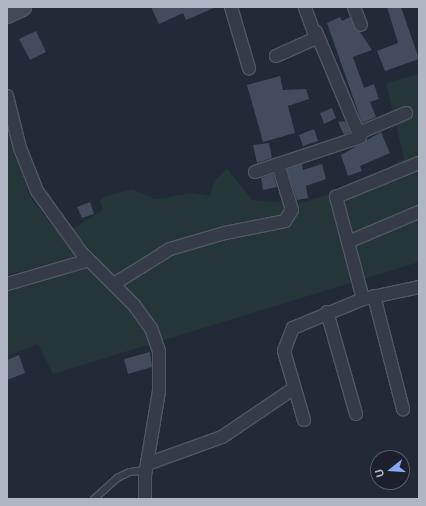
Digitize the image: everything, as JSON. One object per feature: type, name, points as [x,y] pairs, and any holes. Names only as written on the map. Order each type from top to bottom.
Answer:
[{"type":"main road","points":[[7,14],[22,7]]},
{"type":"street","points":[[231,7],[249,68]]},
{"type":"street","points":[[305,7],[361,132]]},
{"type":"street","points":[[354,7],[361,25]]},
{"type":"street","points":[[276,56],[315,40],[316,32]]},
{"type":"street","points":[[7,96],[8,112],[37,191],[89,260],[114,284],[151,328],[159,351],[157,420],[147,467],[145,499]]},
{"type":"street","points":[[255,172],[356,141],[361,132],[406,113]]},
{"type":"street","points":[[403,409],[368,298],[348,242],[336,196],[419,163]]},
{"type":"street","points":[[114,284],[170,249],[285,221],[292,210],[278,164]]},
{"type":"street","points":[[348,242],[419,212]]},
{"type":"street","points":[[7,284],[89,260]]},
{"type":"street","points":[[304,420],[293,389],[284,350],[286,338],[293,328],[327,312],[368,298],[419,287]]},
{"type":"street","points":[[327,312],[356,414]]},
{"type":"street","points":[[147,467],[222,437],[293,389]]},
{"type":"lane","points":[[94,499],[117,478],[147,467]]},
{"type":"shaded area","points":[[419,74],[419,262],[53,374],[38,344],[7,356],[7,288],[84,267],[96,256],[72,229],[103,210],[100,200],[106,196],[132,189],[155,199],[194,193],[210,196],[214,182],[227,168],[252,200],[298,204],[356,186],[404,159],[386,83]]},
{"type":"shaded area","points":[[8,131],[30,197],[77,257],[7,275]]},
{"type":"building","points":[[151,7],[216,7],[186,20],[183,13],[159,24]]},
{"type":"building","points":[[387,7],[401,7],[419,59],[385,71],[377,51],[398,43]]},
{"type":"building","points":[[340,17],[342,21],[350,17],[372,50],[353,57],[364,88],[374,84],[379,99],[370,102],[376,117],[362,123],[327,23]]},
{"type":"building","points":[[36,31],[46,52],[30,60],[19,39]]},
{"type":"building","points":[[280,76],[283,90],[306,89],[309,99],[288,106],[295,133],[263,142],[247,85]]},
{"type":"building","points":[[332,108],[336,118],[324,124],[320,113]]},
{"type":"building","points":[[345,121],[350,132],[344,135],[338,122]]},
{"type":"building","points":[[314,129],[318,141],[303,146],[299,135]]},
{"type":"building","points":[[381,132],[390,153],[360,166],[362,171],[348,176],[341,155]]},
{"type":"building","points":[[269,143],[272,158],[257,163],[253,145]]},
{"type":"building","points":[[302,164],[303,170],[322,164],[326,179],[306,186],[308,198],[297,200],[287,169]]},
{"type":"building","points":[[273,174],[277,187],[263,190],[261,178]]},
{"type":"building","points":[[90,202],[94,214],[82,218],[77,207]]},
{"type":"building","points":[[150,352],[152,367],[128,374],[124,359]]},
{"type":"building","points":[[19,355],[25,373],[7,380],[7,360]]}]
